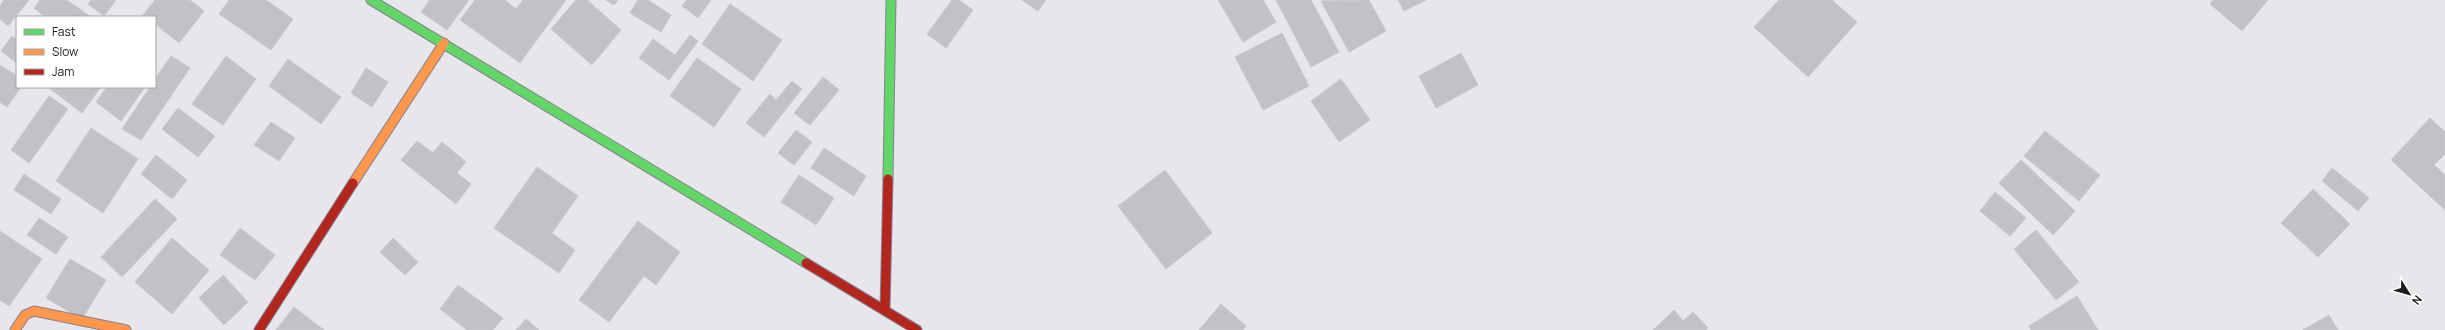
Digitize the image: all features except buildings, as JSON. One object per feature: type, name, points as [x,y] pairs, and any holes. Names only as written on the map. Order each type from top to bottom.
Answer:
[{"type":"street","points":[[371,0],[917,330]]},
{"type":"street","points":[[885,310],[891,0]]},
{"type":"street","points":[[259,330],[444,44]]},
{"type":"street","points":[[15,330],[25,315],[34,312],[126,330]]},
{"type":"traffic: fast","points":[[371,0],[806,263]]},
{"type":"traffic: fast","points":[[888,179],[891,0]]},
{"type":"traffic: slow","points":[[353,183],[444,43]]},
{"type":"traffic: slow","points":[[15,330],[25,315],[34,311],[126,330]]},
{"type":"traffic: jam","points":[[885,310],[888,179]]},
{"type":"traffic: jam","points":[[259,330],[353,183]]},
{"type":"traffic: jam","points":[[806,263],[917,330]]}]
